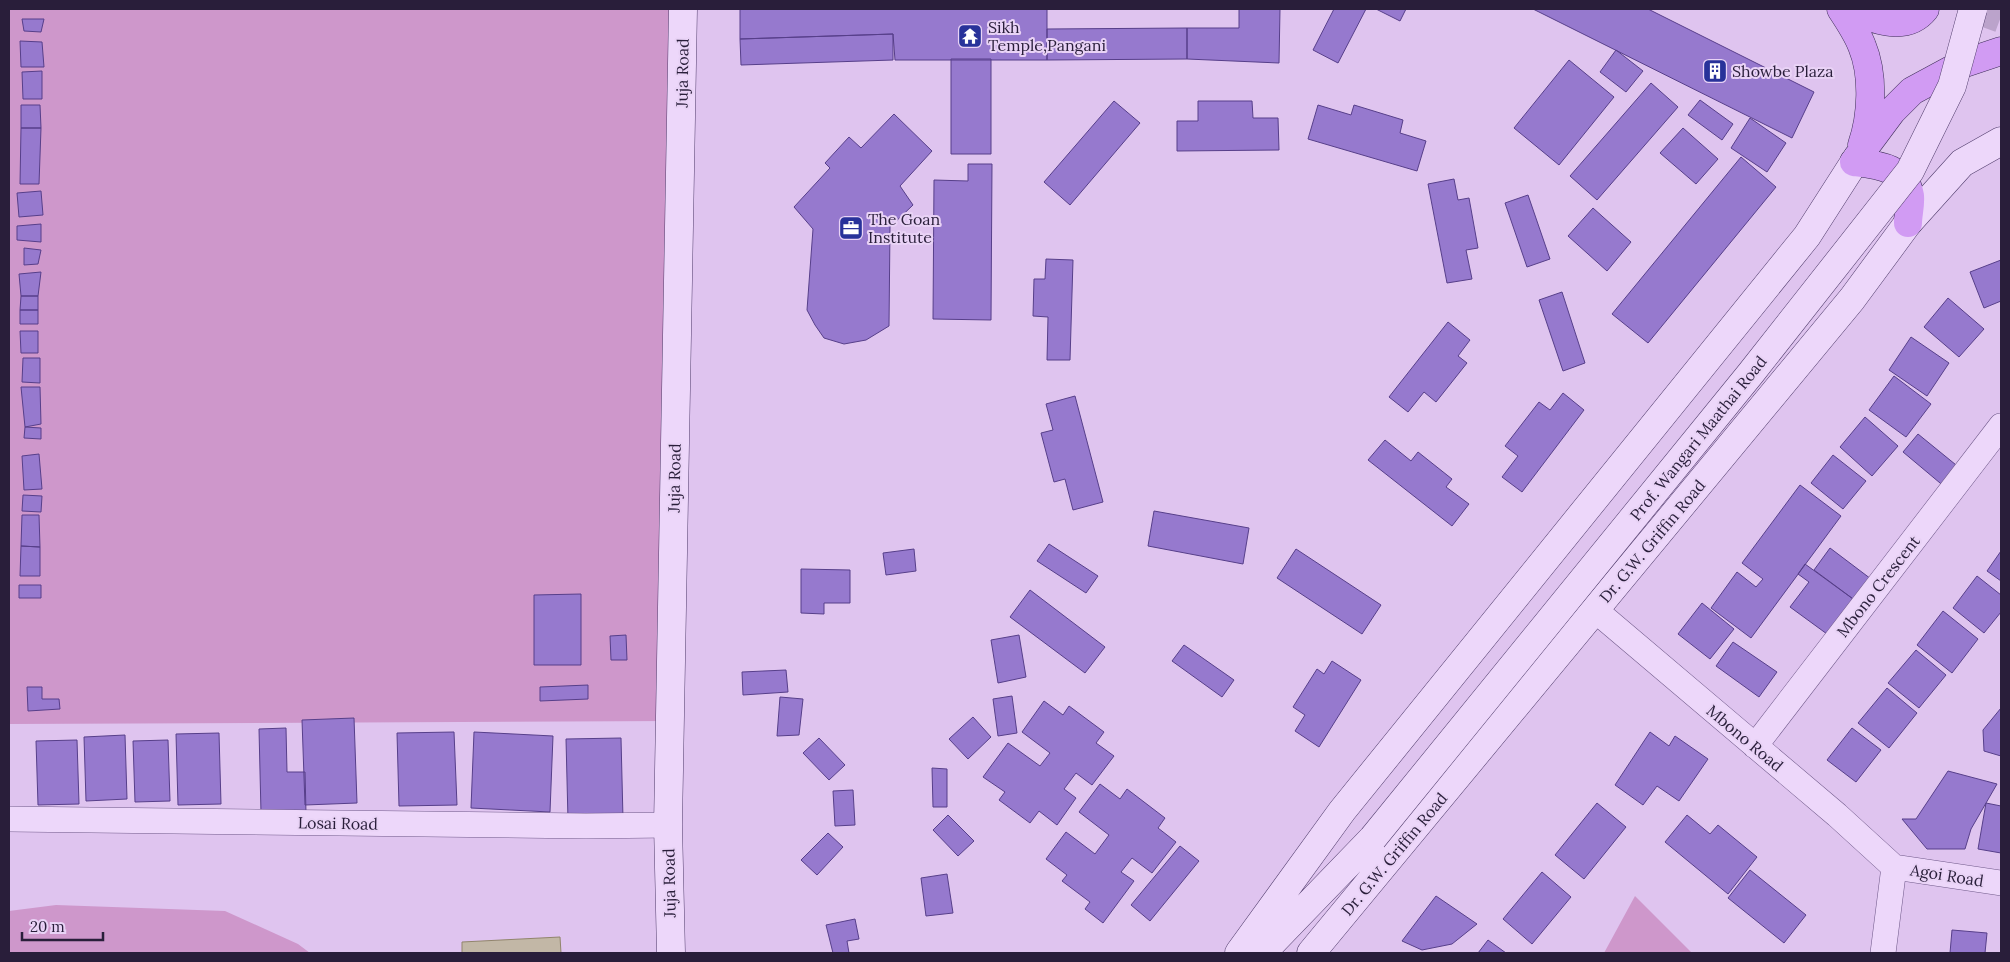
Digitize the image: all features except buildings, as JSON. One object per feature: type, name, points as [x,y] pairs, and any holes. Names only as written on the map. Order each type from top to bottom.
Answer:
[{"type":"main road","name":"Juja Road","points":[[671,951],[668,825],[684,9]]},
{"type":"main road","points":[[1841,9],[1863,48],[1868,70],[1870,98],[1868,129],[1855,160]]},
{"type":"main road","points":[[1847,9],[1880,21],[1895,23],[1912,19],[1925,9]]},
{"type":"main road","name":"Prof. Wangari Maathai Road","points":[[1373,838],[1751,373],[1905,178],[1952,86],[1973,9]]},
{"type":"main road","points":[[1239,953],[1342,811],[1496,618],[1807,236],[1855,160],[1892,111],[1912,91],[1962,64],[2001,51]]},
{"type":"main road","name":"Dr. G.W. Griffin Road","points":[[1311,953],[1852,299],[1908,223],[1962,163],[2001,141]]},
{"type":"main road","points":[[1855,160],[1880,165],[1895,171],[1905,181],[1910,196],[1908,223]]},
{"type":"main road","points":[[1294,953],[1373,838]]},
{"type":"main road","name":"Dr. G.W. Griffin Road","points":[[1262,953],[1373,838]]},
{"type":"street","name":"Mbono Crescent","points":[[1755,746],[2001,426]]},
{"type":"street","name":"Mbono Road","points":[[1595,610],[1837,815],[1894,867]]},
{"type":"street","name":"Losai Road","points":[[9,819],[586,826],[668,825]]},
{"type":"street","name":"Agoi Road","points":[[1894,867],[2001,883]]},
{"type":"street","points":[[1882,953],[1894,867]]},
{"type":"shaded area","points":[[9,9],[683,9],[670,721],[9,724]]},
{"type":"shaded area","points":[[1635,896],[1692,953],[1604,953]]},
{"type":"shaded area","points":[[56,905],[225,911],[298,944],[310,953],[9,953],[9,911]]},
{"type":"shaded area","points":[[560,937],[561,953],[462,953],[462,942]]},
{"type":"tunnel","points":[[1974,9],[2001,19]]},
{"type":"place","name":"Sikh Temple,Pangani","points":[[970,36]]},
{"type":"place","name":"Showbe Plaza","points":[[1715,71]]},
{"type":"place","name":"The Goan Institute","points":[[851,228]]}]
